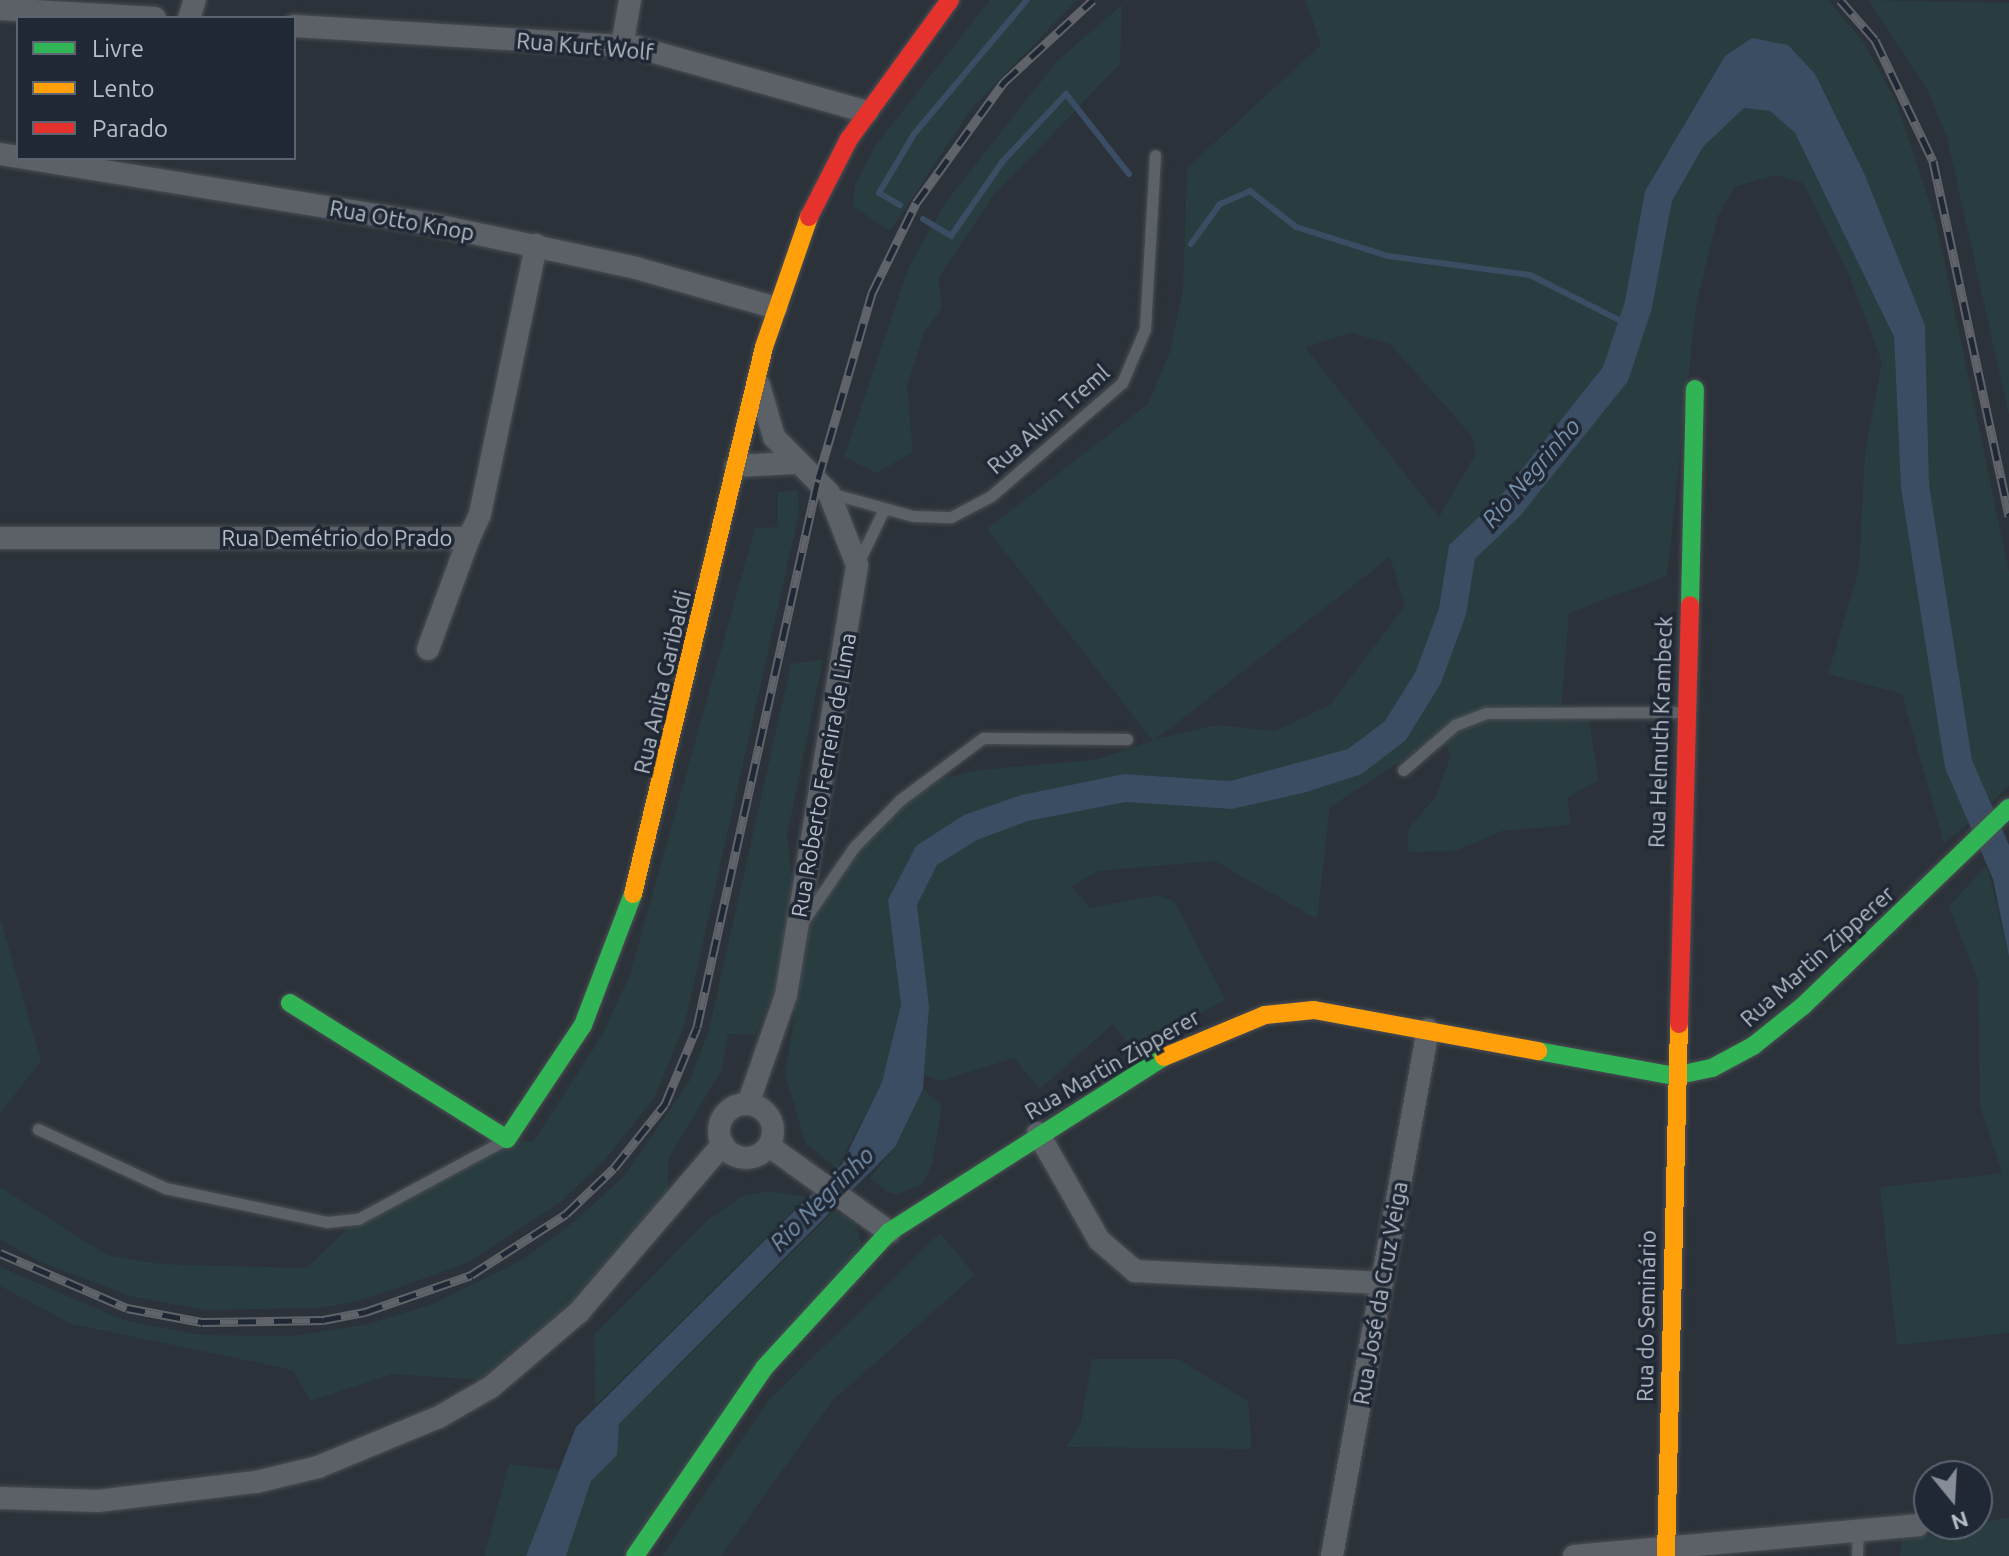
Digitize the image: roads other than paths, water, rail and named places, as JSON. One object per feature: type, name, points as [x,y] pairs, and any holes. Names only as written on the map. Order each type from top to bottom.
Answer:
[{"type":"street","points":[[622,46],[630,0]]},
{"type":"street","name":"Rua Anita Garibaldi","points":[[507,1139],[583,1025],[626,923],[758,376],[776,308],[813,205],[867,112],[950,0]]},
{"type":"street","points":[[0,9],[102,7],[145,16]]},
{"type":"street","name":"Rua Kurt Wolf","points":[[296,26],[622,46],[867,112]]},
{"type":"street","name":"Rua Otto Knop","points":[[33,160],[536,245],[776,308]]},
{"type":"street","name":"Rua Demétrio do Prado","points":[[0,538],[469,538],[480,514],[536,245]]},
{"type":"street","points":[[758,376],[762,408],[793,463],[829,493],[857,565]]},
{"type":"street","name":"Rua Helmuth Krambeck","points":[[1674,1076],[1695,389]]},
{"type":"street","points":[[736,466],[755,460],[793,463]]},
{"type":"street","points":[[428,649],[469,538]]},
{"type":"street","name":"Rua Roberto Ferreira de Lima","points":[[748,1104],[786,995],[857,565]]},
{"type":"street","name":"Rua Martin Zipperer","points":[[635,1556],[764,1368],[889,1232],[1038,1133],[1177,1049],[1265,1015],[1314,1010],[1674,1076],[1735,1058],[1777,1028],[2008,809]]},
{"type":"street","points":[[290,1003],[507,1139]]},
{"type":"street","name":"Rua José da Cruz Veiga","points":[[1332,1556],[1428,1030]]},
{"type":"street","name":"Rua do Seminário","points":[[1666,1552],[1674,1076]]},
{"type":"street","points":[[0,1498],[98,1501],[256,1482],[318,1467],[439,1417],[500,1381],[579,1312],[723,1144],[720,1122],[727,1112],[748,1104],[773,1124],[769,1146],[751,1158],[723,1144]]},
{"type":"street","points":[[1038,1133],[1099,1240],[1135,1271],[1382,1283]]},
{"type":"street","points":[[769,1146],[889,1232]]},
{"type":"street","points":[[1574,1556],[1666,1552],[1913,1525]]},
{"type":"lane","name":"Rua Alvin Treml","points":[[829,493],[884,509],[938,518],[978,504],[1122,383],[1145,329],[1155,155]]},
{"type":"lane","points":[[857,565],[884,509]]},
{"type":"lane","points":[[1403,770],[1455,725],[1486,713],[1685,712]]},
{"type":"lane","points":[[797,931],[854,847],[936,769],[983,738],[1127,739]]},
{"type":"lane","points":[[38,1129],[165,1188],[327,1222],[358,1219],[507,1139]]},
{"type":"lane","points":[[1857,1556],[1858,1530]]},
{"type":"water","name":"Rio Negrinho","points":[[1752,38],[1788,45],[1815,74],[1865,175],[1925,325],[1929,484],[1972,760],[2009,845],[2009,957],[1993,879],[1945,768],[1901,488],[1894,337],[1795,133],[1770,111],[1744,108],[1703,147],[1672,201],[1652,308],[1628,381],[1520,516],[1475,559],[1466,615],[1441,683],[1406,740],[1362,774],[1307,792],[1232,809],[1126,802],[1028,821],[977,840],[937,865],[917,905],[929,1006],[923,1089],[895,1147],[619,1424],[617,1455],[591,1481],[566,1556],[526,1556],[576,1427],[842,1164],[882,1082],[901,1005],[888,900],[916,846],[964,815],[1021,795],[1124,774],[1230,781],[1348,749],[1385,721],[1416,671],[1439,608],[1449,545],[1499,498],[1603,367],[1625,301],[1645,191],[1725,56]]},
{"type":"waterway","points":[[900,205],[879,193],[914,134],[1027,0]]},
{"type":"waterway","points":[[923,219],[951,236],[1003,161],[1066,94],[1129,174]]},
{"type":"waterway","points":[[1191,244],[1220,204],[1250,191],[1296,227],[1388,256],[1530,275],[1623,322]]},
{"type":"railway","points":[[0,1253],[127,1308],[202,1322],[323,1320],[365,1312],[471,1275],[566,1214],[614,1168],[665,1104],[697,1027],[818,479],[872,293],[916,203],[1004,82],[1093,0]]},
{"type":"railway","points":[[1840,0],[1875,40],[1933,161],[2009,516]]}]
